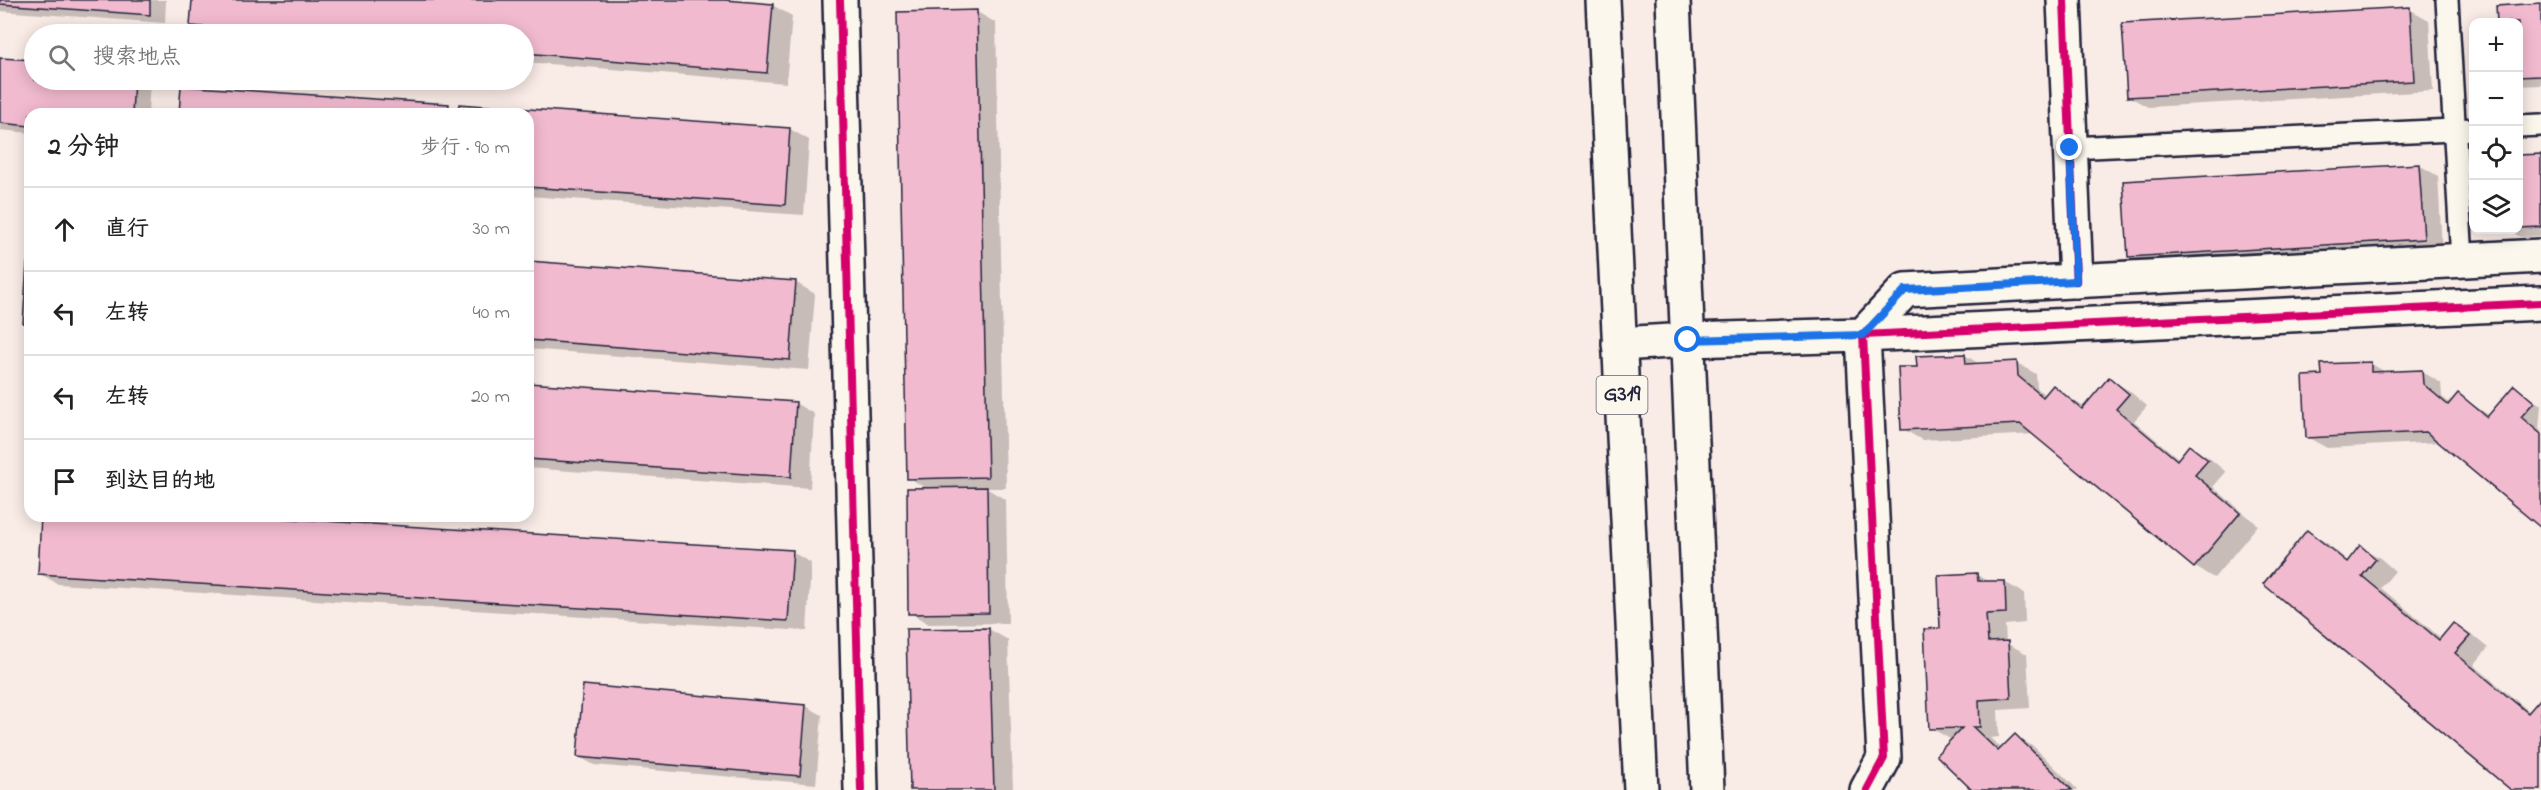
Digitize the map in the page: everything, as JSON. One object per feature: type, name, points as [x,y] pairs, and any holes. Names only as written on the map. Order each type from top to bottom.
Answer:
[{"type":"street","points":[[840,0],[861,790]]},
{"type":"street","name":"G319","points":[[1603,0],[1641,790]]},
{"type":"street","points":[[1672,0],[1707,790]]},
{"type":"street","points":[[2064,0],[2076,281]]},
{"type":"street","points":[[1867,790],[1884,758],[1863,335],[1905,290],[2541,256]]},
{"type":"street","points":[[1620,344],[1863,335],[2541,303]]},
{"type":"lane","points":[[2447,0],[2464,130],[2462,260]]},
{"type":"lane","points":[[2523,126],[2541,125]]},
{"type":"lane","points":[[2070,148],[2464,130]]},
{"type":"building","points":[[0,0],[150,0],[150,15],[0,4]]},
{"type":"building","points":[[192,0],[725,0],[773,4],[767,73],[534,54],[534,24],[190,24]]},
{"type":"building","points":[[2541,3],[2541,76],[2523,77],[2523,18],[2497,18],[2496,6]]},
{"type":"building","points":[[2410,7],[2414,81],[2127,97],[2122,23]]},
{"type":"building","points":[[977,10],[988,477],[907,479],[897,12]]},
{"type":"building","points":[[0,58],[24,59],[24,90],[133,90],[132,108],[24,108],[24,125],[0,123]]},
{"type":"building","points":[[181,90],[241,90],[449,104],[449,108],[179,108]]},
{"type":"building","points":[[459,104],[514,108],[459,108]]},
{"type":"building","points":[[534,109],[790,128],[785,205],[534,187]]},
{"type":"building","points":[[2541,154],[2541,227],[2523,228],[2523,155]]},
{"type":"building","points":[[2419,164],[2424,239],[2128,257],[2123,181]]},
{"type":"building","points":[[534,261],[796,281],[790,360],[534,340]]},
{"type":"building","points":[[1965,354],[1966,364],[2017,361],[2018,376],[2043,397],[2053,385],[2082,409],[2109,377],[2129,394],[2116,409],[2177,460],[2189,445],[2208,460],[2195,475],[2240,513],[2194,568],[2020,424],[1901,430],[1898,367],[1917,367],[1916,356]]},
{"type":"building","points":[[2371,362],[2371,372],[2422,370],[2423,384],[2448,405],[2458,393],[2487,417],[2514,385],[2534,402],[2521,417],[2541,434],[2541,528],[2426,432],[2306,438],[2303,376],[2322,375],[2321,364]]},
{"type":"building","points":[[534,383],[796,402],[791,477],[534,459]]},
{"type":"building","points":[[987,487],[989,613],[908,614],[907,488]]},
{"type":"building","points":[[41,522],[339,522],[793,550],[788,621],[38,574]]},
{"type":"building","points":[[2307,530],[2347,562],[2360,545],[2376,559],[2362,576],[2439,640],[2453,623],[2470,636],[2455,653],[2528,713],[2541,698],[2541,790],[2511,790],[2263,584]]},
{"type":"building","points":[[1977,573],[1978,581],[2005,581],[2006,613],[1986,614],[1988,642],[2008,641],[2011,698],[1979,700],[1980,727],[1973,727],[1998,751],[2015,734],[2072,790],[1972,790],[1936,755],[1962,728],[1929,729],[1924,629],[1940,628],[1938,575]]},
{"type":"building","points":[[989,628],[994,790],[910,790],[906,629]]},
{"type":"building","points":[[583,685],[806,705],[800,776],[577,757]]},
{"type":"cycle path","points":[[840,0],[861,790]]},
{"type":"cycle path","points":[[2064,0],[2076,281]]},
{"type":"cycle path","points":[[1867,790],[1884,758],[1863,335],[2541,303]]},
{"type":"route","points":[[1688,340],[1863,335],[1905,290],[2076,281],[2070,148]]}]
